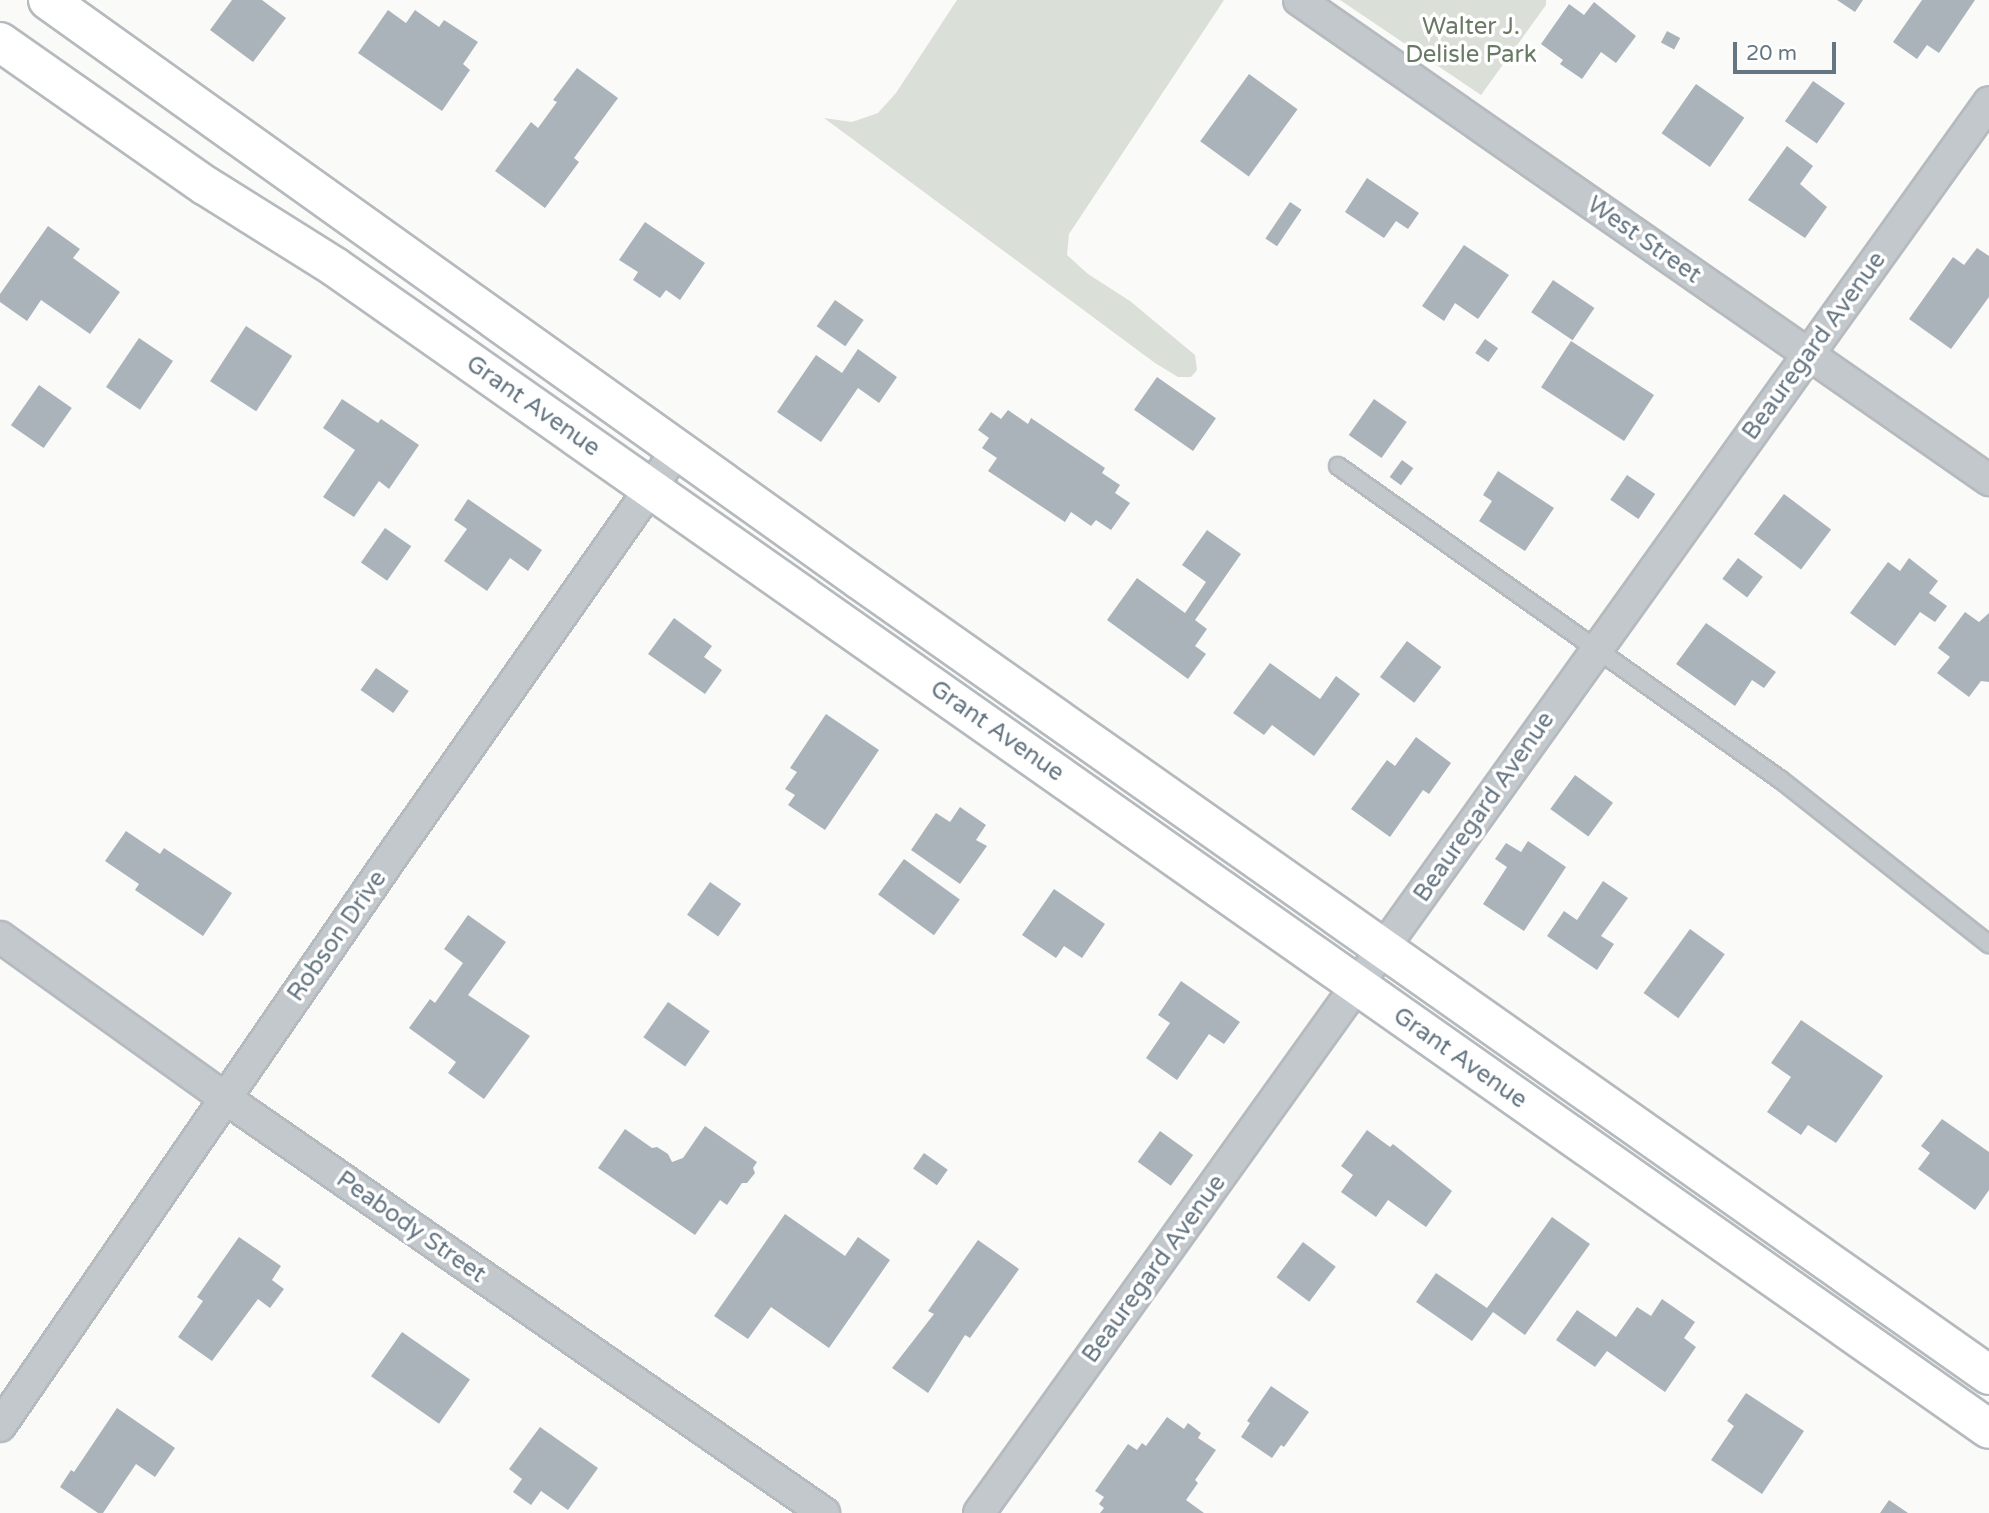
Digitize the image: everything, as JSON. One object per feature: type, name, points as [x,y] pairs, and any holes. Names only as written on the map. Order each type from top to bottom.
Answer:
[{"type":"main road","name":"Grant Avenue","points":[[48,0],[678,449],[1989,1375]]},
{"type":"main road","name":"Grant Avenue","points":[[0,42],[206,186],[335,267],[1989,1429]]},
{"type":"street","name":"West Street","points":[[1299,0],[1989,480]]},
{"type":"street","name":"Beauregard Avenue","points":[[979,1513],[1989,102]]},
{"type":"street","name":"Robson Drive","points":[[0,1426],[225,1098],[678,449]]},
{"type":"street","name":"Peabody Street","points":[[0,937],[225,1098],[824,1513]]},
{"type":"lane","points":[[1338,466],[1782,780],[1989,944]]},
{"type":"green space","points":[[957,0],[1224,0],[1069,234],[1067,255],[1088,274],[1130,301],[1195,355],[1197,370],[1191,377],[1178,377],[1155,363],[824,118],[852,122],[878,113],[896,93]]},
{"type":"green space","name":"Walter J. Delisle Park","points":[[1340,0],[1546,0],[1546,5],[1481,95]]},
{"type":"building","points":[[232,0],[262,0],[286,18],[253,62],[210,30]]},
{"type":"building","points":[[1837,0],[1863,0],[1855,12]]},
{"type":"building","points":[[1922,0],[1975,0],[1939,53],[1927,45],[1917,59],[1893,42]]},
{"type":"building","points":[[1594,2],[1636,36],[1616,63],[1601,52],[1582,79],[1560,64],[1563,60],[1541,44],[1569,4],[1584,15]]},
{"type":"building","points":[[388,10],[406,23],[415,10],[439,27],[444,20],[478,42],[463,64],[470,70],[442,111],[358,53]]},
{"type":"building","points":[[1667,31],[1680,38],[1674,50],[1661,42]]},
{"type":"building","points":[[577,68],[618,98],[574,158],[579,162],[545,208],[495,171],[531,122],[538,128],[557,102],[553,100]]},
{"type":"building","points":[[1249,74],[1298,109],[1249,176],[1200,141]]},
{"type":"building","points":[[1813,81],[1845,103],[1817,144],[1785,121]]},
{"type":"building","points":[[1696,84],[1744,118],[1710,167],[1662,133]]},
{"type":"building","points":[[1787,146],[1813,166],[1800,184],[1827,207],[1805,238],[1748,200]]},
{"type":"building","points":[[1367,178],[1419,213],[1408,229],[1396,221],[1384,238],[1345,212]]},
{"type":"building","points":[[1290,202],[1302,210],[1277,246],[1265,238]]},
{"type":"building","points":[[645,222],[705,263],[680,300],[666,290],[660,298],[633,280],[638,272],[619,260]]},
{"type":"building","points":[[48,226],[80,249],[73,258],[120,292],[90,334],[41,300],[27,321],[0,302],[0,294]]},
{"type":"building","points":[[1464,245],[1509,275],[1478,319],[1455,303],[1444,321],[1422,306]]},
{"type":"building","points":[[1977,248],[1989,256],[1989,297],[1951,349],[1909,319],[1953,257],[1964,265]]},
{"type":"building","points":[[1553,280],[1594,308],[1573,340],[1531,312]]},
{"type":"building","points":[[835,300],[864,320],[845,346],[817,326]]},
{"type":"building","points":[[246,326],[292,356],[256,411],[210,381]]},
{"type":"building","points":[[139,338],[173,361],[140,410],[106,387]]},
{"type":"building","points":[[1485,339],[1498,348],[1488,362],[1475,353]]},
{"type":"building","points":[[1571,341],[1654,395],[1624,441],[1541,387]]},
{"type":"building","points":[[858,349],[897,377],[879,403],[858,388],[821,442],[777,412],[816,355],[842,373]]},
{"type":"building","points":[[1157,377],[1216,418],[1193,451],[1134,410]]},
{"type":"building","points":[[39,385],[72,408],[44,448],[11,425]]},
{"type":"building","points":[[342,399],[378,423],[381,419],[419,445],[389,489],[379,481],[354,517],[323,497],[355,450],[323,428]]},
{"type":"building","points":[[1374,399],[1407,422],[1382,458],[1349,435]]},
{"type":"building","points":[[1008,410],[1028,424],[1031,418],[1105,468],[1102,473],[1120,485],[1115,493],[1130,503],[1111,530],[1096,520],[1091,526],[1071,512],[1065,522],[988,471],[997,458],[982,448],[989,438],[978,430],[991,412],[1001,419]]},
{"type":"building","points":[[1402,460],[1413,468],[1401,485],[1390,477]]},
{"type":"building","points":[[1498,471],[1554,508],[1525,551],[1479,521],[1492,501],[1483,495]]},
{"type":"building","points":[[1627,475],[1655,494],[1638,519],[1610,500]]},
{"type":"building","points":[[1784,494],[1831,530],[1801,569],[1754,534]]},
{"type":"building","points":[[468,499],[542,550],[528,571],[510,558],[487,591],[444,561],[467,529],[454,520]]},
{"type":"building","points":[[385,528],[411,546],[387,581],[361,562]]},
{"type":"building","points":[[1207,530],[1241,554],[1195,620],[1207,629],[1195,646],[1206,654],[1188,679],[1107,620],[1137,578],[1185,613],[1206,582],[1182,565]]},
{"type":"building","points":[[1738,558],[1763,577],[1747,597],[1722,579]]},
{"type":"building","points":[[1909,558],[1938,581],[1929,593],[1947,606],[1935,622],[1920,612],[1895,646],[1850,613],[1888,562],[1900,571]]},
{"type":"building","points":[[1965,612],[1979,622],[1989,613],[1989,682],[1981,681],[1969,697],[1937,673],[1950,657],[1938,648]]},
{"type":"building","points":[[674,618],[712,646],[704,657],[722,670],[705,694],[648,654]]},
{"type":"building","points":[[1706,623],[1776,672],[1764,688],[1752,680],[1735,706],[1676,664]]},
{"type":"building","points":[[1407,641],[1441,667],[1414,703],[1380,677]]},
{"type":"building","points":[[1270,663],[1320,699],[1336,676],[1360,694],[1314,756],[1272,725],[1264,735],[1233,713]]},
{"type":"building","points":[[376,668],[409,691],[393,713],[361,690]]},
{"type":"building","points":[[826,714],[879,750],[825,830],[788,805],[795,795],[785,789],[797,772],[790,768]]},
{"type":"building","points":[[1416,737],[1451,763],[1429,794],[1423,790],[1390,837],[1351,809],[1387,760],[1395,766]]},
{"type":"building","points":[[1575,775],[1613,803],[1588,837],[1550,809]]},
{"type":"building","points":[[960,807],[986,825],[976,840],[987,846],[960,884],[911,850],[936,813],[950,822]]},
{"type":"building","points":[[126,831],[160,854],[164,848],[232,893],[203,936],[135,890],[139,884],[105,861]]},
{"type":"building","points":[[1528,841],[1566,867],[1524,931],[1483,904],[1507,867],[1495,859],[1506,843],[1521,852]]},
{"type":"building","points":[[904,859],[960,900],[934,935],[878,895]]},
{"type":"building","points":[[1603,881],[1628,898],[1601,936],[1614,944],[1597,970],[1547,936],[1564,911],[1577,920]]},
{"type":"building","points":[[710,882],[741,904],[718,937],[687,915]]},
{"type":"building","points":[[1054,889],[1105,924],[1082,958],[1064,946],[1056,958],[1022,935]]},
{"type":"building","points":[[468,915],[506,942],[468,995],[530,1036],[484,1099],[448,1073],[456,1062],[409,1028],[430,999],[435,1003],[463,963],[444,949]]},
{"type":"building","points":[[1690,929],[1725,954],[1678,1018],[1644,993]]},
{"type":"building","points":[[1181,981],[1240,1022],[1224,1044],[1209,1034],[1177,1080],[1146,1058],[1170,1023],[1158,1015]]},
{"type":"building","points":[[668,1002],[710,1031],[685,1066],[643,1037]]},
{"type":"building","points":[[1801,1020],[1883,1076],[1836,1143],[1808,1125],[1801,1135],[1767,1112],[1791,1077],[1771,1063]]},
{"type":"building","points":[[1942,1119],[1989,1152],[1989,1190],[1975,1210],[1918,1169],[1930,1153],[1921,1146]]},
{"type":"building","points":[[705,1126],[757,1162],[753,1168],[755,1173],[747,1183],[742,1183],[727,1205],[720,1200],[695,1235],[598,1168],[625,1129],[652,1148],[657,1147],[668,1154],[672,1162],[683,1158]]},
{"type":"building","points":[[1367,1130],[1390,1147],[1393,1144],[1452,1191],[1426,1227],[1388,1200],[1376,1217],[1341,1192],[1353,1175],[1341,1166]]},
{"type":"building","points":[[1160,1131],[1193,1155],[1171,1186],[1138,1162]]},
{"type":"building","points":[[924,1153],[948,1170],[937,1185],[913,1169]]},
{"type":"building","points":[[785,1214],[845,1256],[858,1237],[890,1260],[829,1348],[771,1307],[748,1339],[714,1316]]},
{"type":"building","points":[[1552,1217],[1590,1244],[1525,1335],[1493,1312],[1472,1341],[1416,1302],[1436,1273],[1487,1308]]},
{"type":"building","points":[[239,1237],[281,1266],[272,1280],[284,1289],[270,1308],[258,1299],[212,1361],[178,1337],[203,1301],[197,1297]]},
{"type":"building","points":[[978,1240],[1019,1269],[970,1338],[965,1335],[928,1393],[892,1368],[934,1314],[928,1311]]},
{"type":"building","points":[[1303,1242],[1336,1267],[1309,1302],[1277,1277]]},
{"type":"building","points":[[1662,1299],[1695,1322],[1684,1338],[1696,1347],[1665,1392],[1607,1351],[1595,1367],[1556,1340],[1577,1310],[1616,1337],[1637,1307],[1651,1316]]},
{"type":"building","points":[[402,1332],[470,1380],[439,1424],[371,1376]]},
{"type":"building","points":[[1271,1386],[1309,1412],[1284,1447],[1281,1445],[1272,1458],[1241,1437],[1250,1423],[1247,1421]]},
{"type":"building","points":[[1746,1393],[1804,1431],[1762,1494],[1711,1460],[1734,1426],[1727,1421]]},
{"type":"building","points":[[117,1408],[175,1448],[155,1477],[136,1464],[103,1513],[98,1513],[60,1487],[71,1470],[74,1472]]},
{"type":"building","points":[[1167,1417],[1184,1429],[1188,1423],[1201,1433],[1198,1438],[1216,1450],[1195,1480],[1198,1483],[1186,1500],[1204,1513],[1100,1513],[1104,1508],[1099,1504],[1104,1497],[1095,1491],[1128,1444],[1137,1450],[1142,1443],[1146,1446]]},
{"type":"building","points":[[540,1427],[598,1468],[568,1510],[541,1491],[531,1505],[513,1492],[522,1479],[509,1469]]},
{"type":"building","points":[[1889,1500],[1908,1513],[1880,1513]]}]
